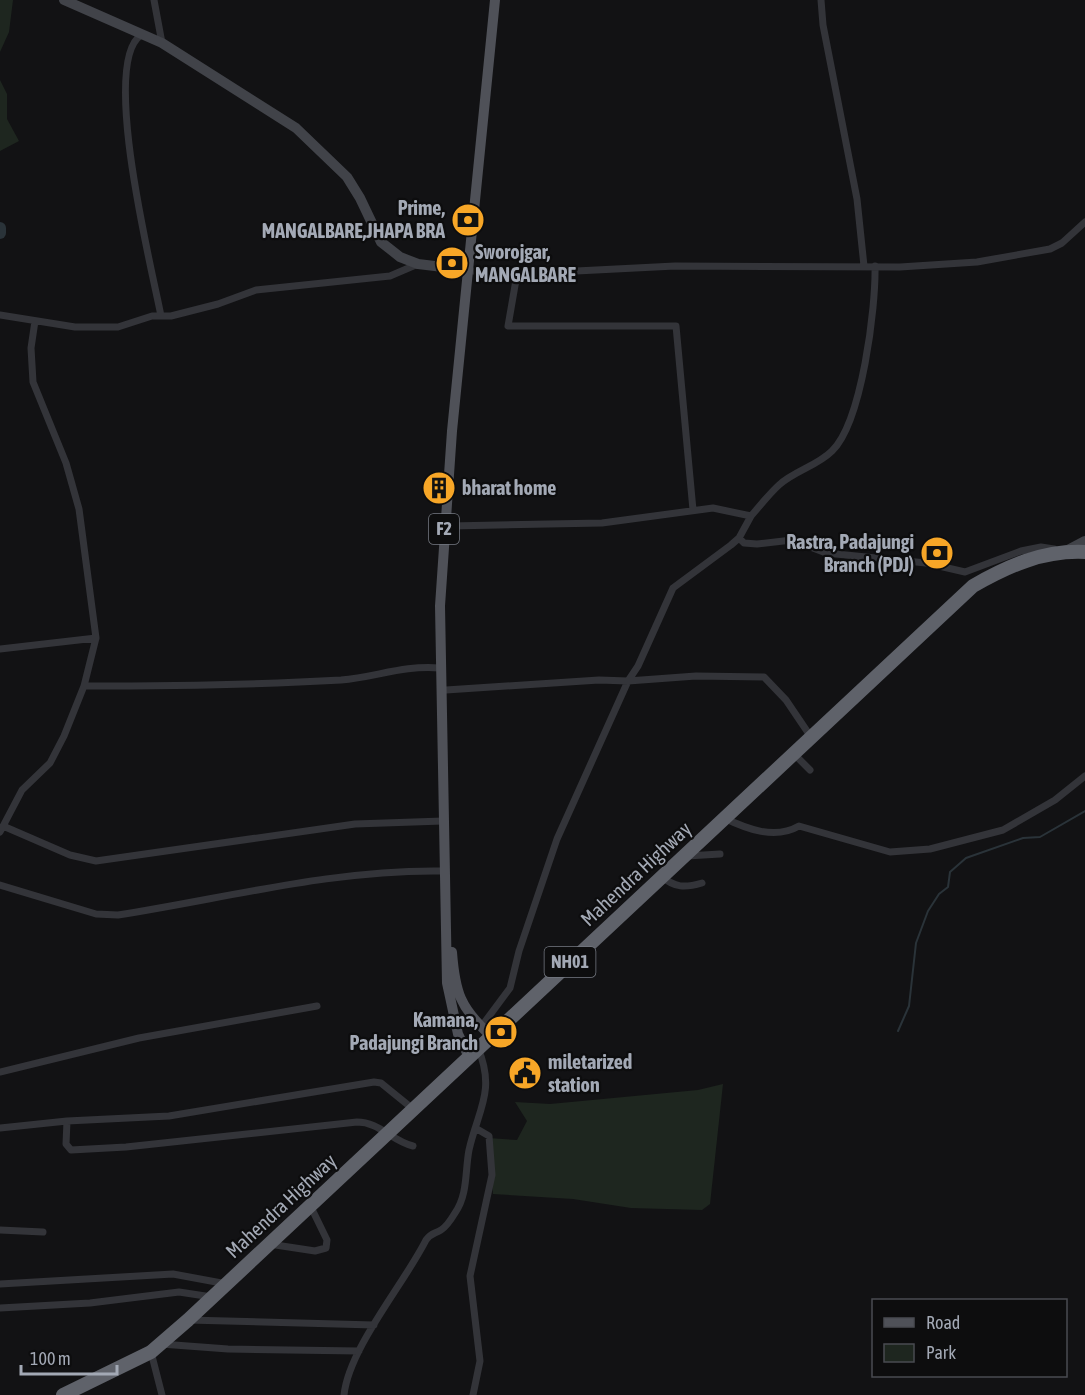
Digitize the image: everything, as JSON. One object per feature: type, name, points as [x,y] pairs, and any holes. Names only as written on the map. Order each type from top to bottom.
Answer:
[{"type":"highway","name":"Mahendra Highway","points":[[63,1395],[156,1348],[188,1320],[474,1052],[486,1031],[683,856],[973,586],[1003,569],[1038,556],[1066,551],[1085,552]]},
{"type":"main road","name":"F2","points":[[474,1052],[458,1034],[447,983],[440,668],[444,525],[497,0]]},
{"type":"main road","name":"F2","points":[[471,271],[450,526],[446,690],[454,982],[467,1011],[486,1031]]},
{"type":"street","points":[[64,0],[162,43],[296,128],[347,177],[381,242],[400,257],[418,264],[517,274],[675,266],[875,266],[977,262],[1029,254],[1062,243],[1085,222]]},
{"type":"street","points":[[154,0],[162,43]]},
{"type":"street","points":[[821,0],[823,25],[857,199],[864,266]]},
{"type":"street","points":[[141,35],[135,39],[130,49],[127,75],[127,124],[138,202],[161,316]]},
{"type":"street","points":[[0,315],[75,327],[118,327],[218,304],[256,290],[390,276],[418,264]]},
{"type":"street","points":[[486,1031],[510,988],[519,951],[557,839],[628,681],[638,666],[673,588],[739,538],[752,516],[779,484],[835,449],[845,430],[866,357],[872,324],[875,266]]},
{"type":"street","points":[[517,274],[508,326],[676,326],[693,510]]},
{"type":"street","points":[[35,321],[31,348],[33,382],[66,463],[79,509],[96,638],[84,686],[64,736],[50,763],[22,790],[1,829],[70,855],[96,861],[355,824],[443,821]]},
{"type":"street","points":[[450,526],[602,523],[713,508],[752,516]]},
{"type":"street","points":[[739,538],[744,543],[757,544],[792,540],[826,553],[926,562],[965,572],[1021,551],[1041,547],[1066,551],[1085,541]]},
{"type":"street","points":[[0,649],[96,638]]},
{"type":"street","points":[[84,686],[275,683],[349,679],[408,667],[440,668]]},
{"type":"street","points":[[446,690],[696,676],[764,677],[786,700],[811,737]]},
{"type":"street","points":[[793,753],[810,770]]},
{"type":"street","points":[[724,818],[752,831],[792,830],[799,826],[890,852],[930,849],[1003,830],[1055,800],[1085,776]]},
{"type":"street","points":[[683,856],[720,854]]},
{"type":"street","points":[[0,885],[96,914],[118,915],[336,878],[407,871],[444,872]]},
{"type":"street","points":[[661,876],[672,885],[681,887],[702,883]]},
{"type":"street","points":[[0,1072],[139,1038],[317,1006]]},
{"type":"street","points":[[344,1395],[345,1385],[359,1351],[426,1240],[430,1234],[441,1230],[457,1211],[466,1180],[470,1148],[483,1108],[486,1072],[474,1052]]},
{"type":"street","points":[[0,1128],[66,1121],[169,1116],[374,1082],[381,1083],[413,1109]]},
{"type":"street","points":[[66,1121],[66,1144],[71,1150],[126,1147],[357,1122],[371,1124],[399,1142],[413,1146]]},
{"type":"street","points":[[473,1395],[480,1361],[470,1276],[492,1175],[489,1136],[477,1129]]},
{"type":"street","points":[[268,1244],[309,1251],[326,1248],[327,1240],[310,1205]]},
{"type":"street","points":[[0,1230],[43,1232]]},
{"type":"street","points":[[0,1284],[173,1275],[226,1284]]},
{"type":"street","points":[[0,1308],[90,1304],[179,1292],[212,1297]]},
{"type":"street","points":[[188,1320],[374,1325]]},
{"type":"street","points":[[162,1395],[156,1348],[359,1351]]},
{"type":"green space","points":[[0,0],[13,0],[9,32],[0,52]]},
{"type":"green space","points":[[0,80],[7,94],[7,119],[19,141],[0,151]]},
{"type":"green space","points":[[723,1084],[710,1204],[702,1210],[631,1208],[573,1199],[493,1194],[488,1138],[517,1140],[527,1121],[515,1102],[550,1104],[698,1090]]},
{"type":"waterway","points":[[0,228],[0,233]]},
{"type":"waterway","points":[[898,1031],[909,1006],[916,943],[928,911],[939,894],[948,887],[950,872],[966,858],[1023,838],[1040,837],[1085,811]]},
{"type":"place","name":"Prime, MANGALBARE,JHAPA BRA","points":[[468,220]]},
{"type":"place","name":"Sworojgar, MANGALBARE","points":[[452,263]]},
{"type":"place","name":"bharat home","points":[[439,488]]},
{"type":"place","name":"Rastra, Padajungi Branch (PDJ)","points":[[937,553]]},
{"type":"place","name":"Kamana, Padajungi Branch","points":[[501,1032]]},
{"type":"place","name":"miletarized station","points":[[525,1073]]}]
